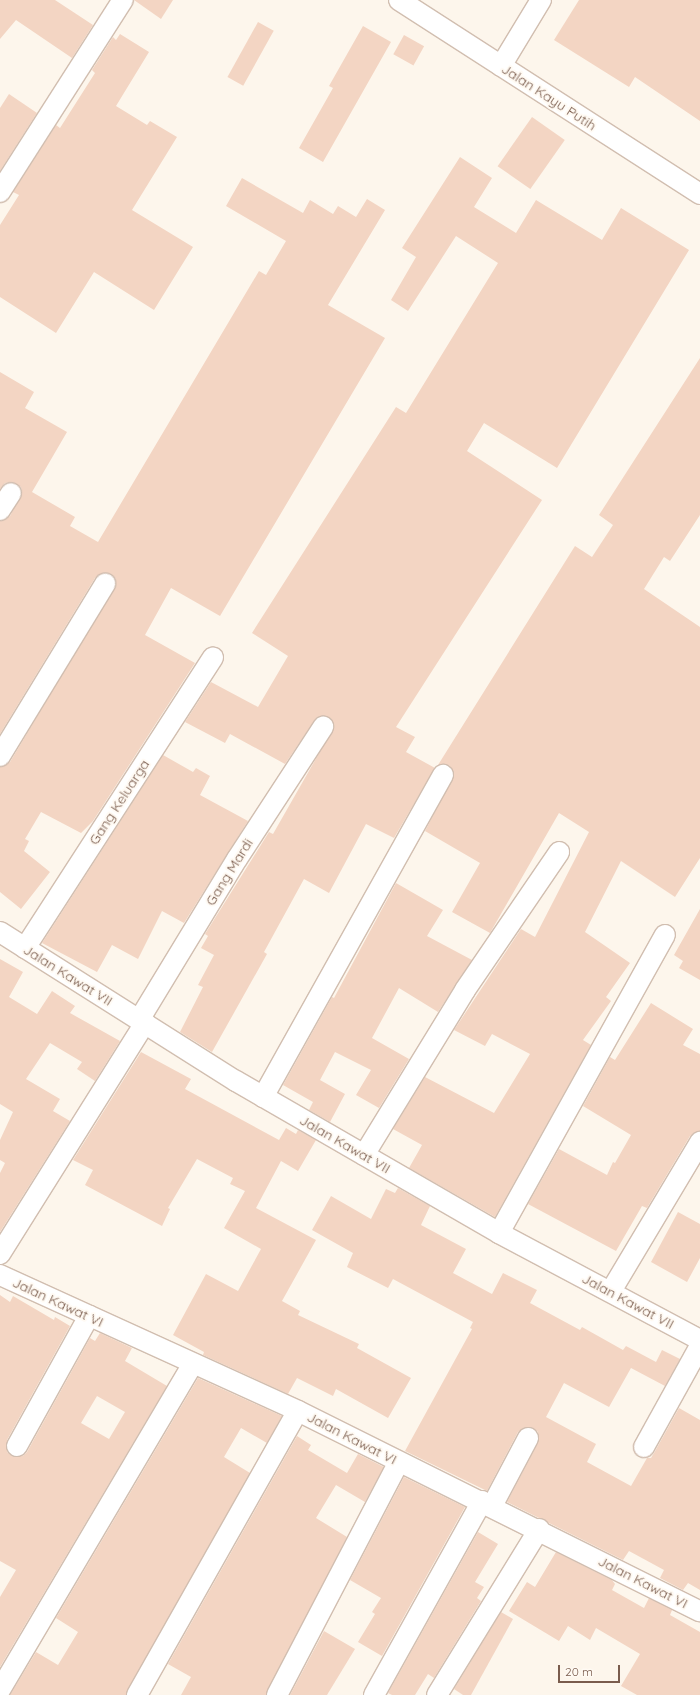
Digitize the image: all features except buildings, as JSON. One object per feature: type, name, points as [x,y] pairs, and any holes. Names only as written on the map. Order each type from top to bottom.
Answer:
[{"type":"street","points":[[0,192],[123,0]]},
{"type":"street","name":"Jalan Kayu Putih","points":[[399,0],[700,194]]},
{"type":"street","points":[[502,66],[541,0]]},
{"type":"street","points":[[0,510],[11,493]]},
{"type":"street","points":[[0,756],[105,584]]},
{"type":"street","name":"Gang Keluarga","points":[[25,948],[213,657]]},
{"type":"street","name":"Gang Mardi","points":[[0,1254],[142,1022],[237,859],[323,727]]},
{"type":"street","points":[[262,1097],[443,775]]},
{"type":"street","points":[[364,1155],[465,990],[559,852]]},
{"type":"street","name":"Jalan Kawat VII","points":[[0,932],[262,1097],[499,1233],[611,1291],[700,1340]]},
{"type":"street","points":[[499,1233],[665,935]]},
{"type":"street","points":[[611,1291],[700,1142]]},
{"type":"street","name":"Jalan Kawat VI","points":[[0,1275],[298,1411],[399,1462],[487,1503],[700,1611]]},
{"type":"street","points":[[17,1446],[89,1316]]},
{"type":"street","points":[[644,1447],[700,1346]]},
{"type":"street","points":[[0,1690],[193,1364]]},
{"type":"street","points":[[138,1695],[298,1411]]},
{"type":"street","points":[[374,1695],[487,1503],[528,1438]]},
{"type":"street","points":[[277,1695],[399,1462]]},
{"type":"street","points":[[437,1695],[539,1529]]}]
